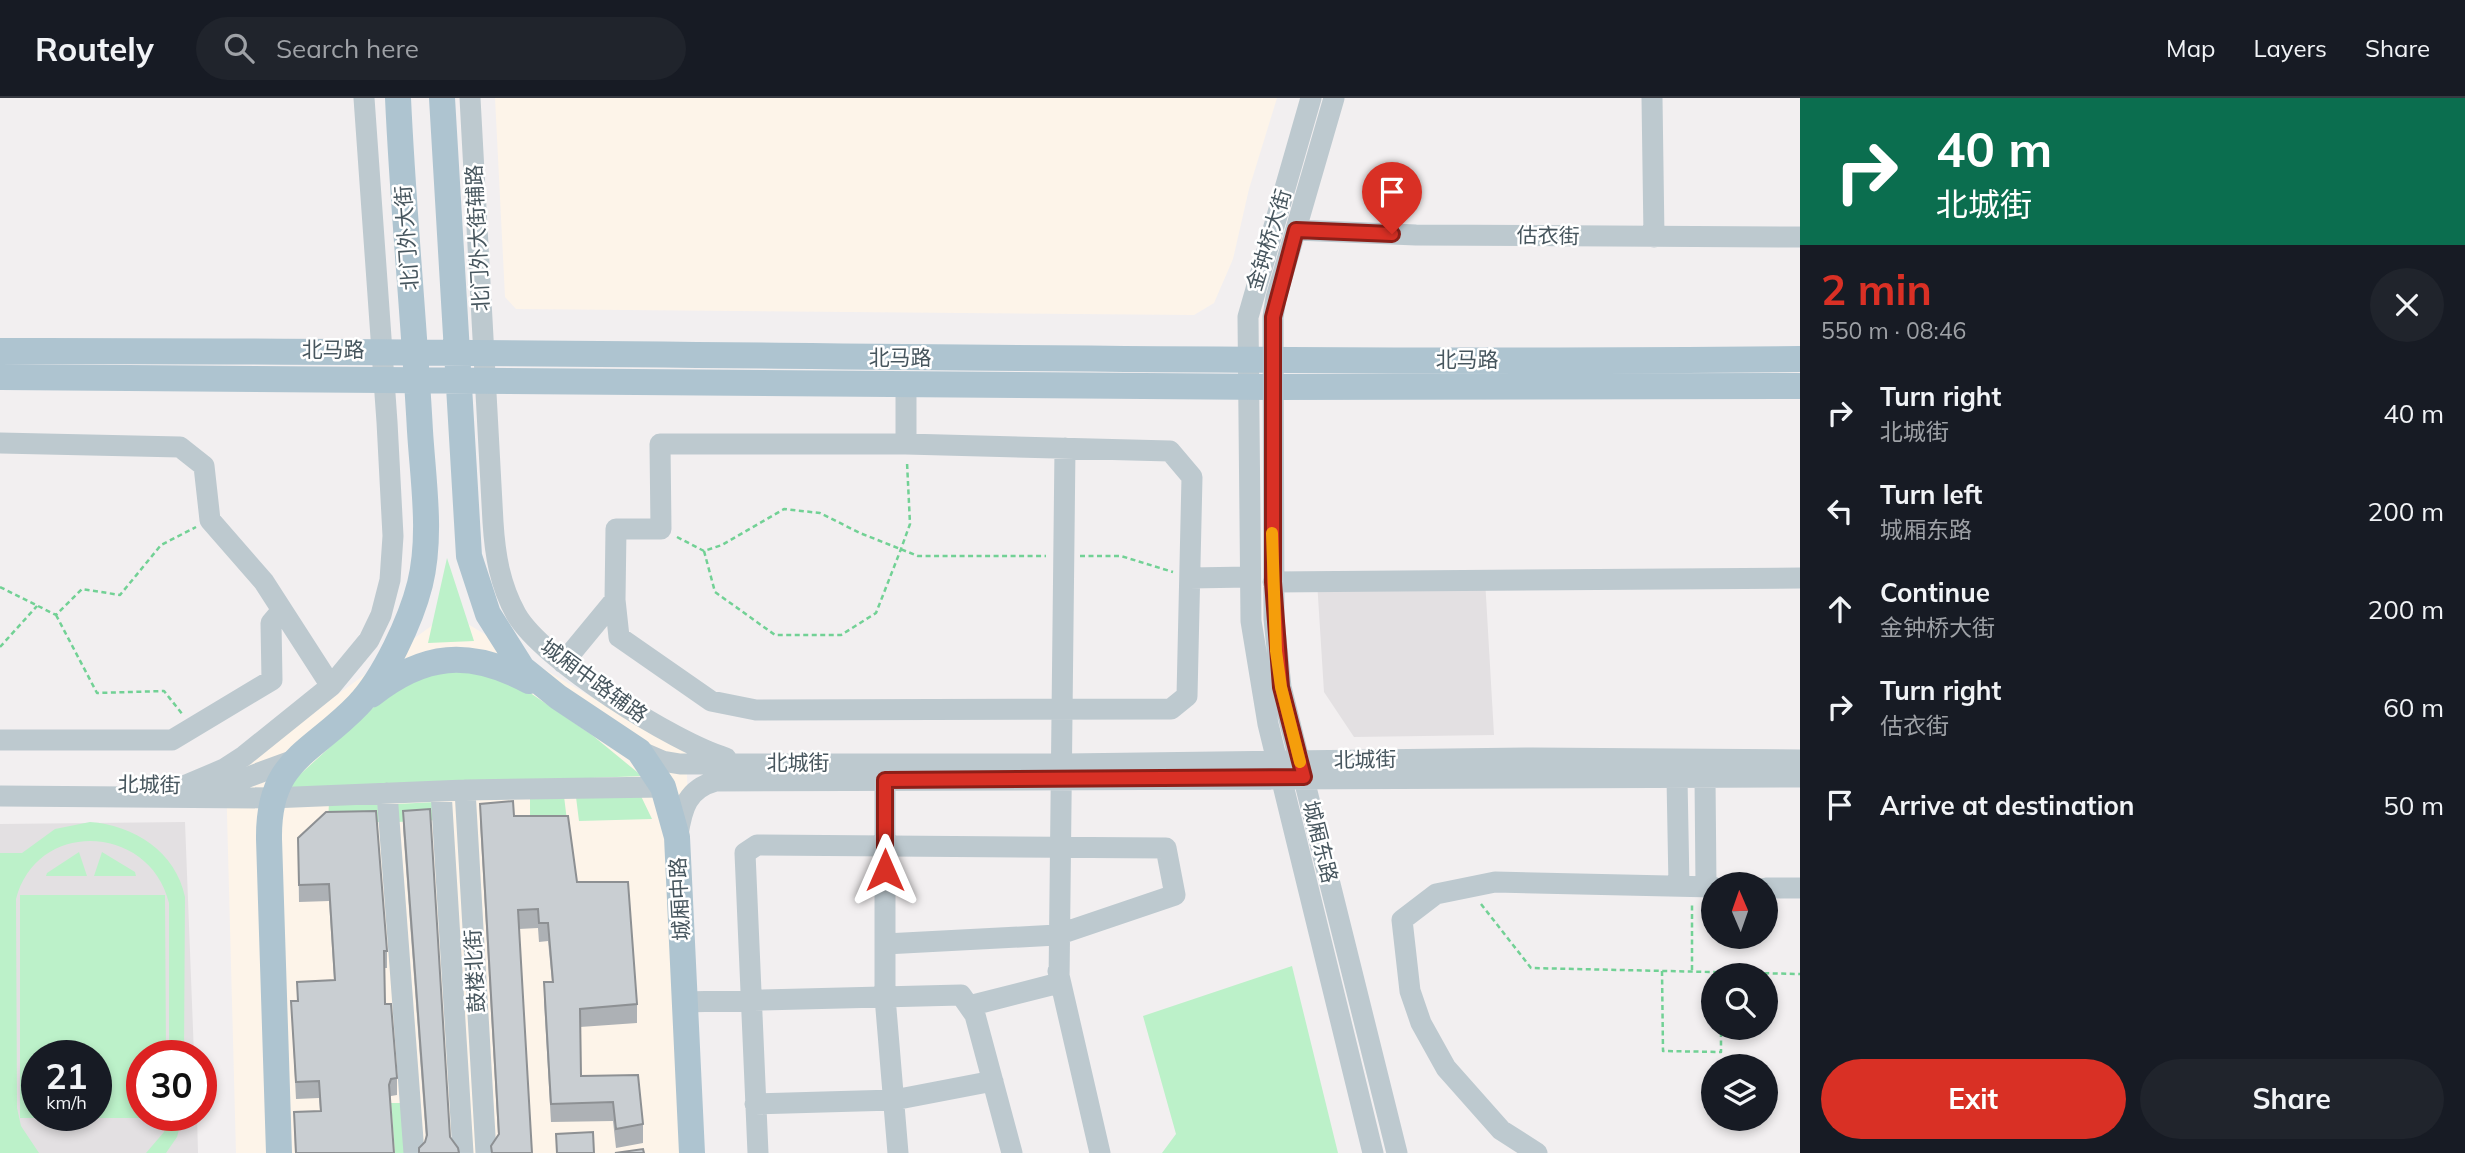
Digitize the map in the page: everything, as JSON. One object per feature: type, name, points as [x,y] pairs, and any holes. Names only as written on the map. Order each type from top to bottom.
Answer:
[{"type":"main road","name":"北门外大街","points":[[398,98],[418,378]]},
{"type":"main road","name":"北门外大街","points":[[442,98],[457,352]]},
{"type":"main road","name":"北马路","points":[[0,351],[417,351],[783,358],[1259,386],[1800,386]]},
{"type":"main road","name":"城厢中路","points":[[457,352],[465,526],[476,584],[488,614],[511,654],[533,679],[639,751],[663,787],[677,838],[692,1153]]},
{"type":"main road","name":"北马路","points":[[0,377],[906,382],[983,370],[1259,360],[1800,359]]},
{"type":"main road","name":"城厢中路","points":[[359,705],[396,644],[420,582],[425,538],[418,378]]},
{"type":"main road","name":"城厢中路","points":[[279,1153],[269,839],[271,798],[295,760],[359,705],[411,668],[458,659],[498,666],[558,697]]},
{"type":"street","points":[[184,786],[224,769],[244,756],[331,686],[369,640],[381,615],[390,580],[393,536],[364,98]]},
{"type":"street","name":"北门外大街辅路","points":[[470,98],[485,379]]},
{"type":"street","name":"金钟桥大街","points":[[1259,360],[1252,294],[1311,98]]},
{"type":"street","name":"金钟桥大街","points":[[1259,360],[1334,98]]},
{"type":"street","points":[[1652,98],[1654,237]]},
{"type":"street","name":"估衣街","points":[[1296,230],[1404,235],[1800,237]]},
{"type":"street","name":"城厢东路","points":[[1259,360],[1249,577],[1255,662],[1373,1153]]},
{"type":"street","name":"城厢中路辅路","points":[[485,379],[493,522],[500,576],[523,624],[563,663],[690,744],[711,754],[747,763]]},
{"type":"street","points":[[906,382],[906,444]]},
{"type":"street","name":"城厢东路","points":[[1259,386],[1281,687],[1397,1153]]},
{"type":"street","points":[[0,443],[180,447],[204,466],[210,520],[264,582],[331,686]]},
{"type":"street","points":[[660,444],[906,444],[1170,451],[1192,477],[1187,696],[1171,709],[756,710],[711,701],[619,637],[615,600],[616,529],[661,529],[660,444]]},
{"type":"street","points":[[1065,448],[1063,709],[1058,846],[1059,983],[1100,1153]]},
{"type":"street","points":[[1190,578],[1249,577]]},
{"type":"street","points":[[1273,582],[1800,578]]},
{"type":"street","points":[[563,663],[615,600]]},
{"type":"street","points":[[0,740],[172,740],[272,680],[271,623],[282,610]]},
{"type":"street","name":"北城街","points":[[639,751],[662,761],[680,764],[747,763],[1060,772]]},
{"type":"street","name":"北城街","points":[[0,783],[184,786],[240,780],[295,760]]},
{"type":"street","name":"北城街","points":[[677,838],[684,803],[690,795],[707,784],[748,780],[885,780],[1060,772],[1800,760]]},
{"type":"street","name":"北城街","points":[[1302,769],[1677,778],[1800,777]]},
{"type":"street","points":[[1677,778],[1697,886]]},
{"type":"street","points":[[1697,886],[1705,778]]},
{"type":"street","points":[[885,780],[885,997],[898,1153]]},
{"type":"street","name":"北城街","points":[[0,796],[271,798],[465,790],[663,787]]},
{"type":"street","name":"鼓楼北街","points":[[465,790],[486,1153]]},
{"type":"street","name":"鼓楼北街","points":[[441,791],[463,1153]]},
{"type":"street","points":[[387,793],[414,1153]]},
{"type":"street","points":[[758,1153],[745,853],[757,845],[1166,848],[1175,895],[1058,935],[885,944]]},
{"type":"street","points":[[1537,1153],[1501,1130],[1446,1068],[1421,1023],[1410,991],[1402,920],[1436,894],[1495,882],[1697,886]]},
{"type":"street","points":[[1778,888],[1800,888]]},
{"type":"street","points":[[969,1006],[1059,983]]},
{"type":"street","points":[[685,1002],[961,995],[975,1015],[1012,1153]]},
{"type":"street","points":[[755,1104],[894,1100],[993,1081]]},
{"type":"path","points":[[704,551],[715,592],[775,635],[841,635],[876,612],[910,524],[906,444]]},
{"type":"path","points":[[661,529],[704,551],[722,545],[784,509],[820,513],[918,556],[1121,556],[1190,578]]},
{"type":"path","points":[[56,615],[82,589],[120,595],[161,545],[210,520]]},
{"type":"path","points":[[0,587],[56,615],[97,693],[164,691],[193,728]]},
{"type":"path","points":[[0,648],[37,606]]},
{"type":"path","points":[[1692,971],[1697,886]]},
{"type":"path","points":[[1468,888],[1531,968],[1701,972]]},
{"type":"path","points":[[1662,971],[1663,1051],[1721,1052],[1721,1040]]},
{"type":"path","points":[[1778,974],[1800,974]]},
{"type":"shaded area","points":[[495,98],[1277,98],[1249,189],[1233,259],[1214,303],[1194,315],[516,309],[505,297]]},
{"type":"shaded area","points":[[1485,579],[1494,735],[1354,737],[1324,692],[1317,581]]},
{"type":"shaded area","points":[[449,613],[686,753],[703,1153],[236,1153],[226,776]]},
{"type":"shaded area","points":[[185,822],[193,1040],[126,1040],[126,1131],[197,1131],[198,1153],[0,1153],[0,824]]},
{"type":"green space","points":[[447,558],[474,641],[428,643]]},
{"type":"green space","points":[[467,668],[523,688],[592,735],[642,776],[283,790],[376,705],[426,673]]},
{"type":"green space","points":[[640,794],[652,819],[579,821],[576,797]]},
{"type":"green space","points":[[564,796],[567,821],[530,822],[530,797]]},
{"type":"green space","points":[[378,800],[379,822],[328,824],[329,802]]},
{"type":"green space","points":[[436,802],[438,820],[397,822],[397,804]]},
{"type":"green space","points":[[90,822],[122,829],[151,844],[173,867],[185,897],[184,1040],[169,1040],[169,903],[158,877],[140,858],[118,846],[93,841],[69,844],[46,854],[28,873],[16,899],[17,1108],[21,1131],[24,1131],[39,1153],[0,1153],[0,853],[22,853],[55,829]]},
{"type":"green space","points":[[79,852],[87,876],[46,876],[47,873]]},
{"type":"green space","points":[[102,852],[135,872],[136,876],[94,876]]},
{"type":"green space","points":[[20,895],[165,895],[166,1040],[126,1040],[126,1118],[112,1118],[112,1040],[21,1040],[21,1118]]},
{"type":"green space","points":[[1292,966],[1338,1153],[1162,1153],[1176,1134],[1143,1016]]},
{"type":"green space","points":[[391,1103],[406,1103],[409,1153],[395,1153]]},
{"type":"green space","points":[[179,1131],[166,1153],[146,1153],[164,1132]]},
{"type":"building","points":[[513,801],[514,816],[568,816],[577,882],[628,882],[637,1004],[580,1009],[581,1076],[638,1075],[643,1124],[616,1129],[613,1102],[551,1104],[544,982],[553,982],[548,923],[539,923],[538,909],[518,910],[532,1153],[492,1153],[491,1146],[499,1134],[480,804]]},
{"type":"building","points":[[430,809],[450,1137],[459,1153],[419,1153],[427,1135],[403,811]]},
{"type":"building","points":[[376,811],[387,951],[384,951],[385,1004],[391,1004],[397,1078],[391,1079],[389,1085],[394,1153],[296,1153],[294,1112],[321,1111],[319,1081],[296,1082],[291,1001],[298,1001],[297,982],[335,980],[329,884],[299,885],[298,838],[326,812]]},
{"type":"building","points":[[593,1132],[594,1153],[557,1153],[556,1134]]},
{"type":"building","points":[[643,1149],[644,1153],[615,1153]]},
{"type":"slow traffic","points":[[1272,533],[1276,651],[1281,687],[1300,762]]},
{"type":"route","points":[[885,870],[885,780],[1304,777],[1281,687],[1273,619],[1271,360],[1276,298],[1296,230],[1392,234]]}]
